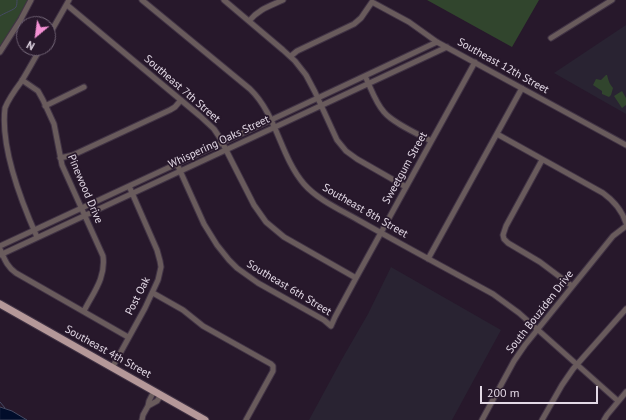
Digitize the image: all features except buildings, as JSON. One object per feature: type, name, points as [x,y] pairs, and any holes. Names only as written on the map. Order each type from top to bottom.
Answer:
[{"type":"main road","name":"Southeast 4th Street","points":[[0,304],[205,420]]},
{"type":"street","points":[[0,52],[32,0]]},
{"type":"street","name":"Southeast 8th Street","points":[[142,0],[250,89],[264,106],[296,173],[308,188],[321,198],[381,233],[493,294],[511,306],[618,401]]},
{"type":"street","points":[[224,0],[290,56],[301,68],[318,99],[337,140],[346,151],[357,159],[406,187]]},
{"type":"street","points":[[249,21],[261,10],[283,0]]},
{"type":"street","points":[[551,38],[612,0]]},
{"type":"street","points":[[56,22],[68,2]]},
{"type":"street","name":"Southeast 7th Street","points":[[68,2],[209,124],[223,143],[254,205],[266,222],[284,237],[356,278]]},
{"type":"street","name":"Southeast 12th Street","points":[[290,56],[297,51],[354,24],[361,18],[372,2],[409,22],[437,42],[626,145]]},
{"type":"street","name":"Whispering Oaks Street","points":[[1,251],[33,229],[223,143],[437,42]]},
{"type":"street","name":"Whispering Oaks Street","points":[[1,251],[37,237],[132,194],[447,47]]},
{"type":"street","points":[[36,56],[5,108],[1,119],[0,134],[10,179],[37,237]]},
{"type":"street","name":"Sweetgum Street","points":[[332,326],[335,317],[356,278],[475,62]]},
{"type":"street","points":[[365,76],[380,108],[387,116],[431,141]]},
{"type":"street","name":"Pinewood Drive","points":[[22,80],[38,91],[46,106],[54,124],[60,158],[67,178],[103,256],[104,267],[100,281],[84,311]]},
{"type":"street","points":[[46,106],[84,87]]},
{"type":"street","points":[[428,259],[522,88]]},
{"type":"street","points":[[60,158],[73,155],[170,110],[181,100]]},
{"type":"street","points":[[497,134],[603,193],[610,198],[620,210],[626,223]]},
{"type":"street","points":[[542,160],[506,226],[503,237],[508,243],[540,262],[572,286]]},
{"type":"street","name":"Southeast 6th Street","points":[[177,164],[208,231],[229,260],[237,268],[258,283],[332,326]]},
{"type":"street","name":"Post Oak","points":[[112,368],[153,292],[160,274],[160,260],[155,243],[129,186]]},
{"type":"street","name":"South Bouziden Drive","points":[[482,420],[514,361],[525,345],[613,236],[626,226]]},
{"type":"street","points":[[1,251],[10,268],[16,273],[128,337]]},
{"type":"street","points":[[153,292],[183,310],[203,326],[273,366],[273,371],[246,420]]},
{"type":"street","points":[[542,420],[562,385],[577,364],[626,310]]},
{"type":"street","points":[[142,420],[154,391]]},
{"type":"street","points":[[604,420],[606,415],[626,392]]},
{"type":"street","points":[[148,406],[157,401],[161,395]]},
{"type":"shaded area","points":[[626,25],[626,114],[554,73]]},
{"type":"shaded area","points":[[391,267],[501,330],[452,420],[309,420],[368,314]]},
{"type":"green space","points":[[0,0],[29,0],[20,16],[16,16],[16,23],[0,48]]},
{"type":"green space","points":[[427,0],[539,0],[512,47]]},
{"type":"green space","points":[[606,75],[613,88],[609,97],[602,94],[602,91],[593,85],[596,79],[601,80]]},
{"type":"green space","points":[[622,91],[626,98],[626,105],[622,108],[614,96]]},
{"type":"water","points":[[0,407],[12,411],[27,420],[0,420]]},
{"type":"waterway","points":[[0,16],[15,8],[17,5],[17,0]]},
{"type":"waterway","points":[[0,402],[5,408]]}]
